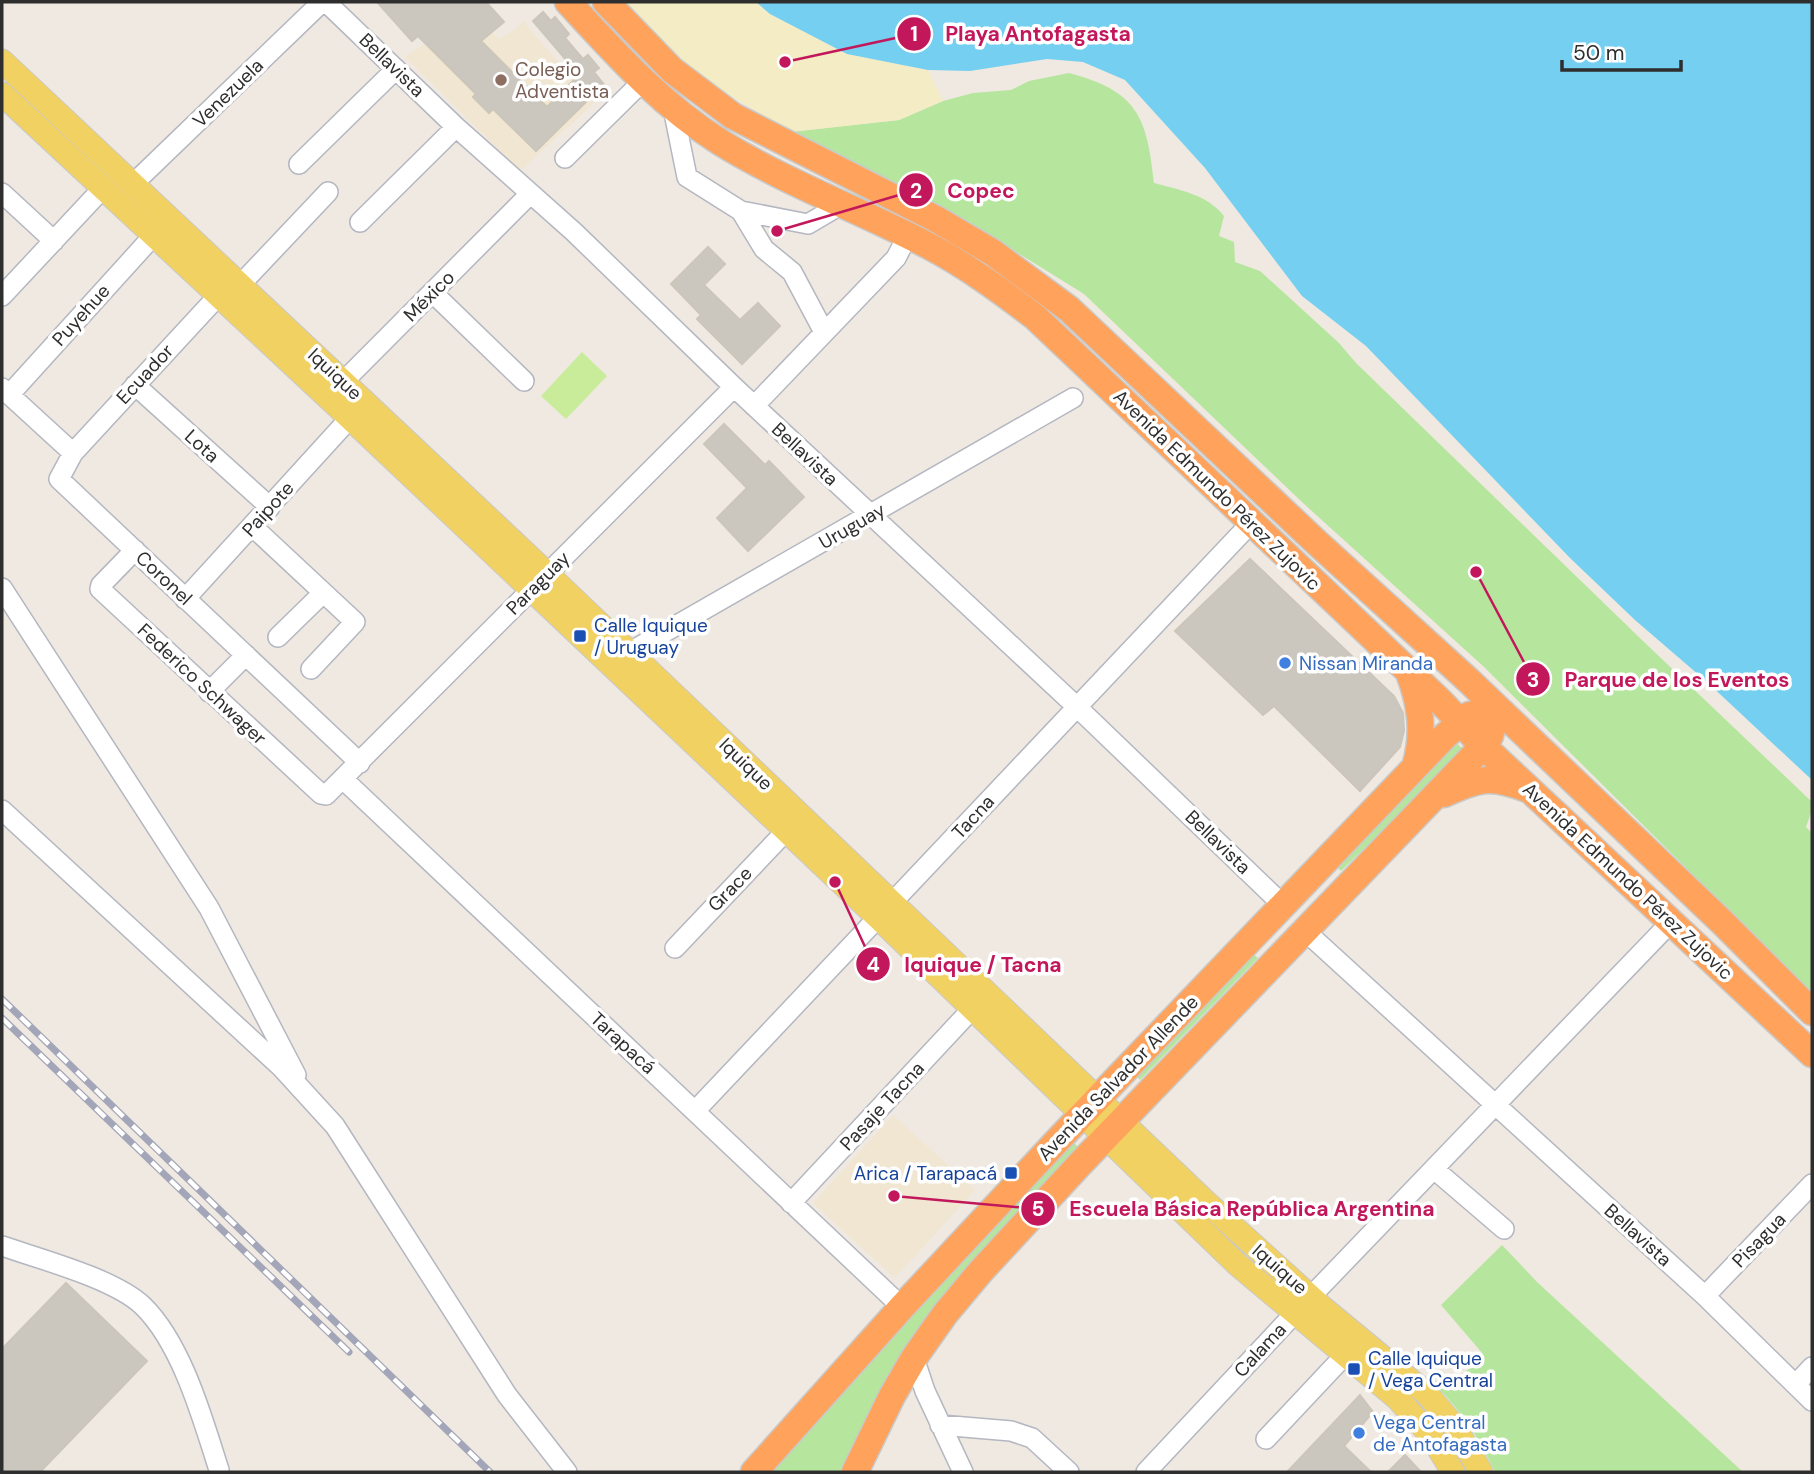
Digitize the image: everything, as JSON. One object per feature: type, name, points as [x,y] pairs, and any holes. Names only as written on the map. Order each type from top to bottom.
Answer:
[{"type":"highway","name":"Avenida Edmundo Pérez Zujovic","points":[[568,2],[643,81],[704,131],[744,156],[908,235],[970,270],[1035,317],[1408,671],[1483,746],[1812,1054]]},
{"type":"highway","name":"Avenida Edmundo Pérez Zujovic","points":[[606,2],[672,70],[733,116],[936,219],[992,252],[1069,309],[1497,708],[1723,923],[1812,1012]]},
{"type":"highway","points":[[1408,671],[1416,693],[1421,724],[1415,767]]},
{"type":"highway","points":[[1460,721],[1469,715],[1497,708],[1490,736],[1483,746]]},
{"type":"highway","name":"Avenida Salvador Allende","points":[[754,1472],[902,1307],[1090,1106],[1460,721]]},
{"type":"highway","name":"Avenida Salvador Allende","points":[[855,1472],[914,1358],[945,1314],[981,1271],[1113,1129],[1483,746]]},
{"type":"highway","points":[[1422,808],[1445,793],[1475,780],[1500,781],[1533,792]]},
{"type":"main road","name":"Iquique","points":[[2,61],[240,285],[335,390],[350,418],[540,582],[630,652],[884,910],[1113,1129],[1238,1265],[1415,1417],[1453,1472]]},
{"type":"main road","name":"Iquique","points":[[2,94],[218,296],[335,390],[540,582],[786,831],[884,910],[972,1009],[1090,1106]]},
{"type":"main road","name":"Iquique","points":[[1113,1129],[1207,1203],[1427,1394],[1455,1427],[1481,1472]]},
{"type":"street","name":"Bellavista","points":[[324,2],[456,127],[574,232],[754,406],[1077,707],[1284,906]]},
{"type":"street","name":"Venezuela","points":[[133,184],[324,2]]},
{"type":"street","points":[[299,163],[396,69]]},
{"type":"street","points":[[565,158],[643,81]]},
{"type":"street","points":[[673,108],[687,177],[741,211],[808,224],[842,204]]},
{"type":"street","points":[[360,222],[456,127]]},
{"type":"street","points":[[4,289],[103,188]]},
{"type":"street","points":[[240,285],[328,192]]},
{"type":"street","points":[[2,193],[54,240]]},
{"type":"street","name":"México","points":[[335,390],[530,194]]},
{"type":"street","points":[[741,211],[764,249],[792,272],[824,332]]},
{"type":"street","name":"Puyehue","points":[[5,391],[154,235]]},
{"type":"street","points":[[754,406],[896,258],[908,235]]},
{"type":"street","points":[[433,292],[524,381]]},
{"type":"street","name":"Ecuador","points":[[72,453],[218,296]]},
{"type":"street","name":"Lota","points":[[135,385],[270,507]]},
{"type":"street","name":"Paraguay","points":[[344,780],[734,387]]},
{"type":"street","points":[[5,391],[72,453]]},
{"type":"street","name":"Uruguay","points":[[630,652],[1073,398]]},
{"type":"street","name":"Paipote","points":[[186,598],[350,418]]},
{"type":"street","name":"Coronel","points":[[72,453],[59,479],[360,763]]},
{"type":"street","name":"Tacna","points":[[695,1111],[1251,523]]},
{"type":"street","points":[[252,526],[355,622],[311,669]]},
{"type":"street","name":"Federico Schwager","points":[[135,550],[100,589],[321,794],[328,794],[344,780]]},
{"type":"street","points":[[2,588],[209,908],[306,1094]]},
{"type":"street","points":[[278,637],[323,593]]},
{"type":"street","points":[[209,692],[246,655]]},
{"type":"street","name":"Tarapacá","points":[[344,780],[902,1307]]},
{"type":"street","points":[[2,810],[282,1069],[335,1126],[507,1395],[566,1472]]},
{"type":"street","name":"Grace","points":[[675,948],[786,831]]},
{"type":"street","name":"Calama","points":[[1146,1472],[1311,1296],[1672,921]]},
{"type":"street","name":"Bellavista","points":[[1304,930],[1705,1296],[1812,1401]]},
{"type":"street","name":"Pasaje Tacna","points":[[791,1203],[972,1009]]},
{"type":"street","points":[[1434,1169],[1504,1229]]},
{"type":"street","name":"Pisagua","points":[[1705,1296],[1812,1184]]},
{"type":"street","points":[[2,1246],[107,1283],[143,1306],[169,1339],[200,1407],[218,1472]]},
{"type":"street","points":[[1266,1439],[1346,1355]]},
{"type":"street","points":[[914,1358],[925,1391],[964,1472]]},
{"type":"street","points":[[1796,1384],[1812,1367]]},
{"type":"street","points":[[940,1425],[1012,1431],[1032,1438],[1069,1472]]},
{"type":"shaded area","name":"Colegio Adventista","points":[[461,7],[499,39],[516,29],[523,21],[594,103],[520,171],[405,57],[436,37]]},
{"type":"shaded area","points":[[893,1115],[975,1190],[895,1278],[813,1203]]},
{"type":"green space","points":[[1069,73],[1110,88],[1124,98],[1142,123],[1154,183],[1192,194],[1217,209],[1224,216],[1219,236],[1234,242],[1235,262],[1260,271],[1339,343],[1356,363],[1812,802],[1806,827],[1812,833],[1812,993],[1483,666],[1303,503],[1084,294],[971,224],[790,132],[899,120],[943,101],[973,93],[1011,90],[1029,81]]},
{"type":"green space","points":[[582,352],[607,376],[566,419],[541,396]]},
{"type":"green space","points":[[1451,738],[1464,750],[1460,755],[1341,871],[1335,865]]},
{"type":"green space","points":[[1252,953],[1258,958],[1140,1080],[1135,1074]]},
{"type":"green space","points":[[1072,1141],[1080,1149],[860,1435],[842,1472],[768,1472]]},
{"type":"green space","points":[[1502,1245],[1537,1282],[1743,1472],[1495,1472],[1468,1423],[1431,1381],[1457,1381],[1483,1354],[1441,1305]]},
{"type":"sand","points":[[626,2],[756,2],[770,14],[847,54],[928,70],[943,101],[899,120],[790,132],[692,72]]},
{"type":"water","points":[[756,2],[1812,2],[1812,780],[1570,558],[1366,346],[1302,296],[1205,168],[1125,80],[1083,62],[1047,59],[970,71],[928,70],[847,54],[770,14]]},
{"type":"building","points":[[377,2],[486,2],[504,22],[481,41],[547,107],[579,75],[533,21],[543,12],[551,21],[555,17],[569,34],[565,38],[583,59],[588,55],[599,68],[594,72],[606,87],[596,95],[595,93],[536,151],[493,109],[489,113],[473,97],[476,94],[418,36],[412,41]]},
{"type":"building","points":[[708,247],[725,264],[704,285],[740,320],[758,303],[780,326],[742,364],[697,319],[701,315],[671,284]]},
{"type":"building","points":[[724,424],[765,465],[769,461],[804,497],[748,551],[717,518],[747,488],[704,444]]},
{"type":"building","name":"Nissan Miranda","points":[[1250,559],[1394,696],[1403,713],[1404,731],[1400,747],[1360,791],[1274,706],[1263,715],[1175,631]]},
{"type":"building","points":[[66,1283],[147,1361],[40,1472],[2,1472],[2,1349]]},
{"type":"building","points":[[1360,1395],[1373,1412],[1344,1446],[1371,1472],[1287,1472]]},
{"type":"building","points":[[1405,1455],[1421,1472],[1388,1472]]},
{"type":"railway","points":[[2,999],[490,1472]]},
{"type":"railway","points":[[2,1018],[349,1352]]},
{"type":"place","name":"Playa Antofagasta","points":[[785,62]]},
{"type":"place","name":"Colegio Adventista","points":[[501,80]]},
{"type":"place","name":"Copec","points":[[777,231]]},
{"type":"place","name":"Parque de los Eventos","points":[[1476,572]]},
{"type":"place","name":"Calle Iquique / Uruguay","points":[[580,636]]},
{"type":"place","name":"Nissan Miranda","points":[[1285,663]]},
{"type":"place","name":"Iquique / Tacna","points":[[835,882]]},
{"type":"place","name":"Arica / Tarapacá","points":[[1011,1173]]},
{"type":"place","name":"Escuela Básica República Argentina","points":[[894,1196]]},
{"type":"place","name":"Calle Iquique / Vega Central","points":[[1354,1369]]},
{"type":"place","name":"Vega Central de Antofagasta","points":[[1359,1433]]}]
